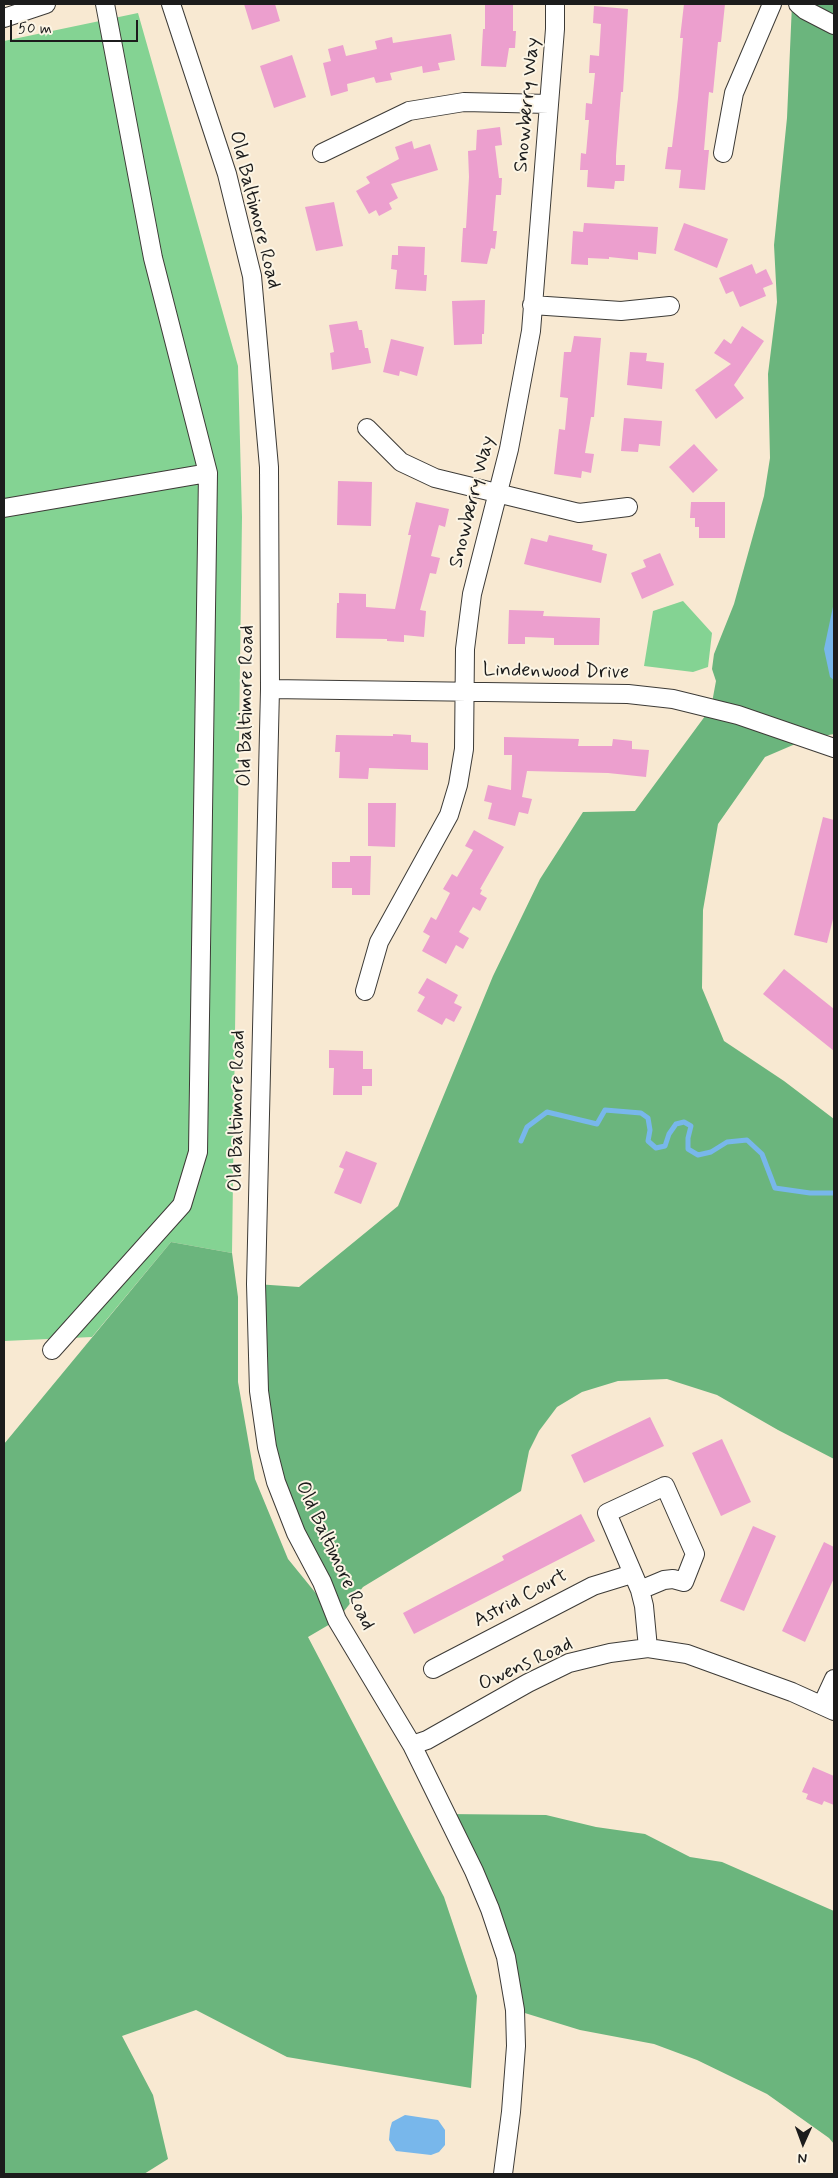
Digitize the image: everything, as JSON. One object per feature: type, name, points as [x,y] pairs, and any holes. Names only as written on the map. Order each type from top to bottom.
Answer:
[{"type":"street","points":[[4,18],[46,4]]},
{"type":"street","points":[[52,1350],[182,1205],[198,1152],[208,473],[153,258],[105,4]]},
{"type":"street","name":"Old Baltimore Road","points":[[171,4],[227,174],[252,276],[269,467],[270,689],[256,1284],[260,1401],[267,1447],[276,1482],[296,1533],[322,1582],[337,1620],[412,1745],[474,1871],[490,1909],[506,1957],[515,2010],[516,2046],[511,2112],[503,2174]]},
{"type":"street","name":"Snowberry Way","points":[[365,991],[379,942],[449,815],[458,785],[464,749],[465,649],[472,594],[509,449],[531,331],[555,4]]},
{"type":"street","points":[[723,153],[734,93],[772,4]]},
{"type":"street","points":[[798,4],[805,10],[834,25]]},
{"type":"street","points":[[322,153],[409,111],[464,102],[549,104]]},
{"type":"street","points":[[532,305],[621,311],[670,306]]},
{"type":"street","points":[[366,428],[401,462],[435,478],[579,513],[628,507]]},
{"type":"street","points":[[4,508],[208,473]]},
{"type":"street","name":"Lindenwood Drive","points":[[270,689],[628,694],[673,699],[738,715],[834,748]]},
{"type":"street","points":[[640,1590],[664,1580],[673,1579],[684,1582],[695,1554],[665,1486],[607,1513],[640,1590],[644,1606],[648,1648]]},
{"type":"street","name":"Astrid Court","points":[[433,1670],[594,1586],[632,1574]]},
{"type":"street","name":"Owens Road","points":[[412,1745],[427,1740],[528,1683],[569,1663],[610,1653],[648,1648],[687,1654],[792,1692],[828,1708]]},
{"type":"street","points":[[828,1708],[834,1678]]},
{"type":"green space","points":[[792,4],[834,4],[834,734],[807,739],[765,757],[718,824],[703,910],[702,988],[724,1041],[784,1081],[834,1119],[834,1459],[717,1395],[667,1379],[618,1381],[582,1392],[557,1407],[539,1431],[529,1451],[521,1491],[363,1587],[337,1620],[308,1637],[444,1897],[477,1996],[471,2088],[287,2057],[196,2010],[122,2036],[153,2095],[168,2159],[144,2174],[4,2174],[4,1444],[171,1242],[232,1253],[238,1297],[238,1382],[255,1479],[288,1559],[336,1618],[276,1482],[256,1284],[299,1287],[398,1206],[493,976],[540,879],[583,812],[635,811],[711,708],[716,681],[712,669],[714,654],[734,604],[764,496],[770,458],[768,374],[777,302],[774,245],[787,118]]},
{"type":"green space","points":[[138,13],[238,366],[242,517],[232,1253],[171,1242],[92,1337],[4,1341],[4,41]]},
{"type":"green space","points":[[683,601],[712,633],[708,667],[693,672],[644,666],[653,611]]},
{"type":"green space","points":[[445,1814],[546,1815],[596,1827],[645,1834],[690,1857],[722,1862],[834,1911],[834,2144],[829,2138],[767,2094],[697,2060],[654,2044],[580,2030],[515,2010],[506,1957]]},
{"type":"water","points":[[834,602],[834,680],[830,677],[824,649]]},
{"type":"water","points":[[405,2115],[438,2120],[445,2130],[445,2145],[439,2152],[431,2155],[396,2151],[389,2140],[390,2129],[392,2122]]},
{"type":"building","points":[[244,4],[275,4],[280,21],[252,30]]},
{"type":"building","points":[[485,4],[513,4],[513,31],[516,31],[515,48],[509,48],[506,67],[481,66],[483,29],[485,29]]},
{"type":"building","points":[[684,4],[725,4],[721,42],[718,42],[713,93],[709,92],[704,150],[709,150],[705,190],[679,188],[681,170],[665,169],[668,147],[672,147],[678,98],[683,38],[680,38]]},
{"type":"building","points":[[594,6],[628,9],[623,92],[621,92],[616,156],[616,165],[625,165],[624,181],[615,181],[614,189],[587,187],[588,170],[580,170],[581,153],[586,154],[589,120],[585,120],[586,103],[592,104],[595,73],[589,73],[590,55],[599,56],[601,24],[593,23]]},
{"type":"building","points":[[451,34],[455,60],[438,63],[440,70],[423,73],[422,66],[390,73],[392,80],[376,83],[374,77],[347,84],[348,91],[331,96],[323,63],[331,61],[328,49],[343,45],[346,56],[377,49],[375,41],[392,37],[393,43]]},
{"type":"building","points":[[292,55],[306,97],[274,108],[260,66]]},
{"type":"building","points":[[500,127],[502,145],[495,146],[499,178],[502,178],[501,195],[496,195],[493,231],[497,231],[495,249],[491,248],[487,264],[461,262],[463,228],[466,228],[469,177],[468,151],[476,150],[477,130]]},
{"type":"building","points":[[412,141],[414,149],[430,144],[438,170],[391,184],[398,198],[389,203],[392,209],[379,216],[376,210],[369,214],[356,191],[370,183],[366,177],[399,159],[395,147]]},
{"type":"building","points":[[334,202],[343,246],[316,251],[305,207]]},
{"type":"building","points":[[584,223],[658,227],[656,254],[638,252],[638,260],[609,257],[609,259],[588,258],[588,265],[571,264],[573,231],[583,232]]},
{"type":"building","points":[[684,223],[728,239],[717,268],[674,250]]},
{"type":"building","points":[[398,246],[425,247],[424,275],[427,275],[426,291],[395,289],[397,270],[391,269],[392,255],[398,255]]},
{"type":"building","points":[[752,264],[756,274],[766,269],[773,284],[763,288],[766,296],[740,307],[733,291],[726,294],[719,278]]},
{"type":"building","points":[[485,300],[482,344],[454,345],[452,301]]},
{"type":"building","points":[[357,321],[359,330],[362,330],[365,348],[368,348],[371,363],[332,370],[330,353],[334,352],[329,325]]},
{"type":"building","points":[[742,326],[764,341],[734,385],[744,398],[716,419],[695,390],[731,364],[714,353],[724,339],[731,344]]},
{"type":"building","points":[[574,336],[601,338],[594,417],[591,417],[585,453],[594,454],[591,473],[582,471],[581,478],[554,474],[559,429],[565,430],[568,398],[560,397],[564,352],[571,352]]},
{"type":"building","points":[[391,339],[424,347],[417,376],[400,371],[399,376],[383,372]]},
{"type":"building","points":[[630,352],[647,353],[646,361],[664,363],[662,389],[627,385]]},
{"type":"building","points":[[624,418],[662,421],[660,446],[639,444],[638,452],[621,451]]},
{"type":"building","points":[[694,444],[718,470],[693,493],[669,467]]},
{"type":"building","points":[[338,481],[372,482],[371,526],[337,525]]},
{"type":"building","points":[[416,502],[449,509],[445,527],[439,525],[431,556],[440,558],[436,574],[430,573],[420,610],[426,611],[424,637],[404,635],[404,642],[387,641],[387,639],[336,638],[339,593],[366,594],[366,607],[395,609]]},
{"type":"building","points":[[691,502],[725,502],[725,538],[699,538],[699,527],[695,527],[695,518],[690,518]]},
{"type":"building","points":[[549,535],[593,545],[592,550],[607,554],[601,583],[524,564],[531,538],[547,542]]},
{"type":"building","points":[[660,553],[674,585],[642,599],[631,573],[646,567],[643,560]]},
{"type":"building","points":[[509,610],[544,611],[543,616],[600,618],[599,645],[554,645],[554,638],[525,637],[525,644],[508,644]]},
{"type":"building","points":[[393,734],[411,735],[411,742],[428,743],[428,770],[369,768],[368,779],[339,778],[340,752],[335,752],[336,735],[393,736]]},
{"type":"building","points":[[504,737],[579,739],[578,746],[612,746],[613,739],[632,741],[632,749],[649,750],[646,777],[608,773],[527,771],[522,797],[532,799],[528,814],[519,812],[515,826],[488,819],[492,803],[484,801],[488,785],[511,790],[512,755],[504,755]]},
{"type":"building","points":[[368,803],[396,803],[395,847],[368,846]]},
{"type":"building","points":[[823,817],[834,820],[834,915],[827,943],[794,935]]},
{"type":"building","points":[[474,830],[504,847],[480,889],[482,890],[480,894],[487,898],[480,911],[473,907],[459,932],[469,938],[463,949],[456,945],[446,964],[422,951],[430,936],[423,932],[431,917],[436,920],[450,893],[443,889],[452,874],[457,877],[473,850],[465,846]]},
{"type":"building","points":[[350,856],[371,856],[370,895],[352,895],[352,888],[332,888],[332,862],[350,862]]},
{"type":"building","points":[[784,969],[834,1009],[834,1051],[763,994]]},
{"type":"building","points":[[427,978],[458,995],[454,1003],[462,1007],[454,1022],[446,1018],[442,1025],[417,1011],[425,997],[418,993]]},
{"type":"building","points":[[329,1050],[363,1051],[363,1069],[372,1069],[372,1086],[362,1086],[362,1095],[333,1095],[334,1068],[329,1068]]},
{"type":"building","points":[[346,1151],[377,1163],[361,1204],[334,1193],[344,1169],[339,1167]]},
{"type":"building","points":[[650,1417],[664,1446],[584,1483],[571,1455]]},
{"type":"building","points":[[722,1439],[751,1502],[721,1516],[692,1453]]},
{"type":"building","points":[[581,1514],[595,1541],[414,1634],[403,1613],[504,1560],[502,1556]]},
{"type":"building","points":[[753,1526],[776,1536],[744,1611],[720,1601]]},
{"type":"building","points":[[824,1542],[834,1547],[834,1578],[805,1642],[782,1631]]},
{"type":"building","points":[[813,1767],[834,1776],[834,1805],[824,1801],[822,1805],[806,1799],[808,1794],[802,1792]]},
{"type":"waterway","points":[[521,1141],[527,1127],[547,1112],[597,1124],[605,1110],[641,1113],[648,1118],[650,1130],[648,1141],[656,1148],[665,1146],[669,1134],[676,1124],[684,1122],[691,1126],[688,1149],[698,1155],[711,1152],[727,1142],[747,1140],[762,1154],[775,1188],[810,1193],[834,1193]]}]
